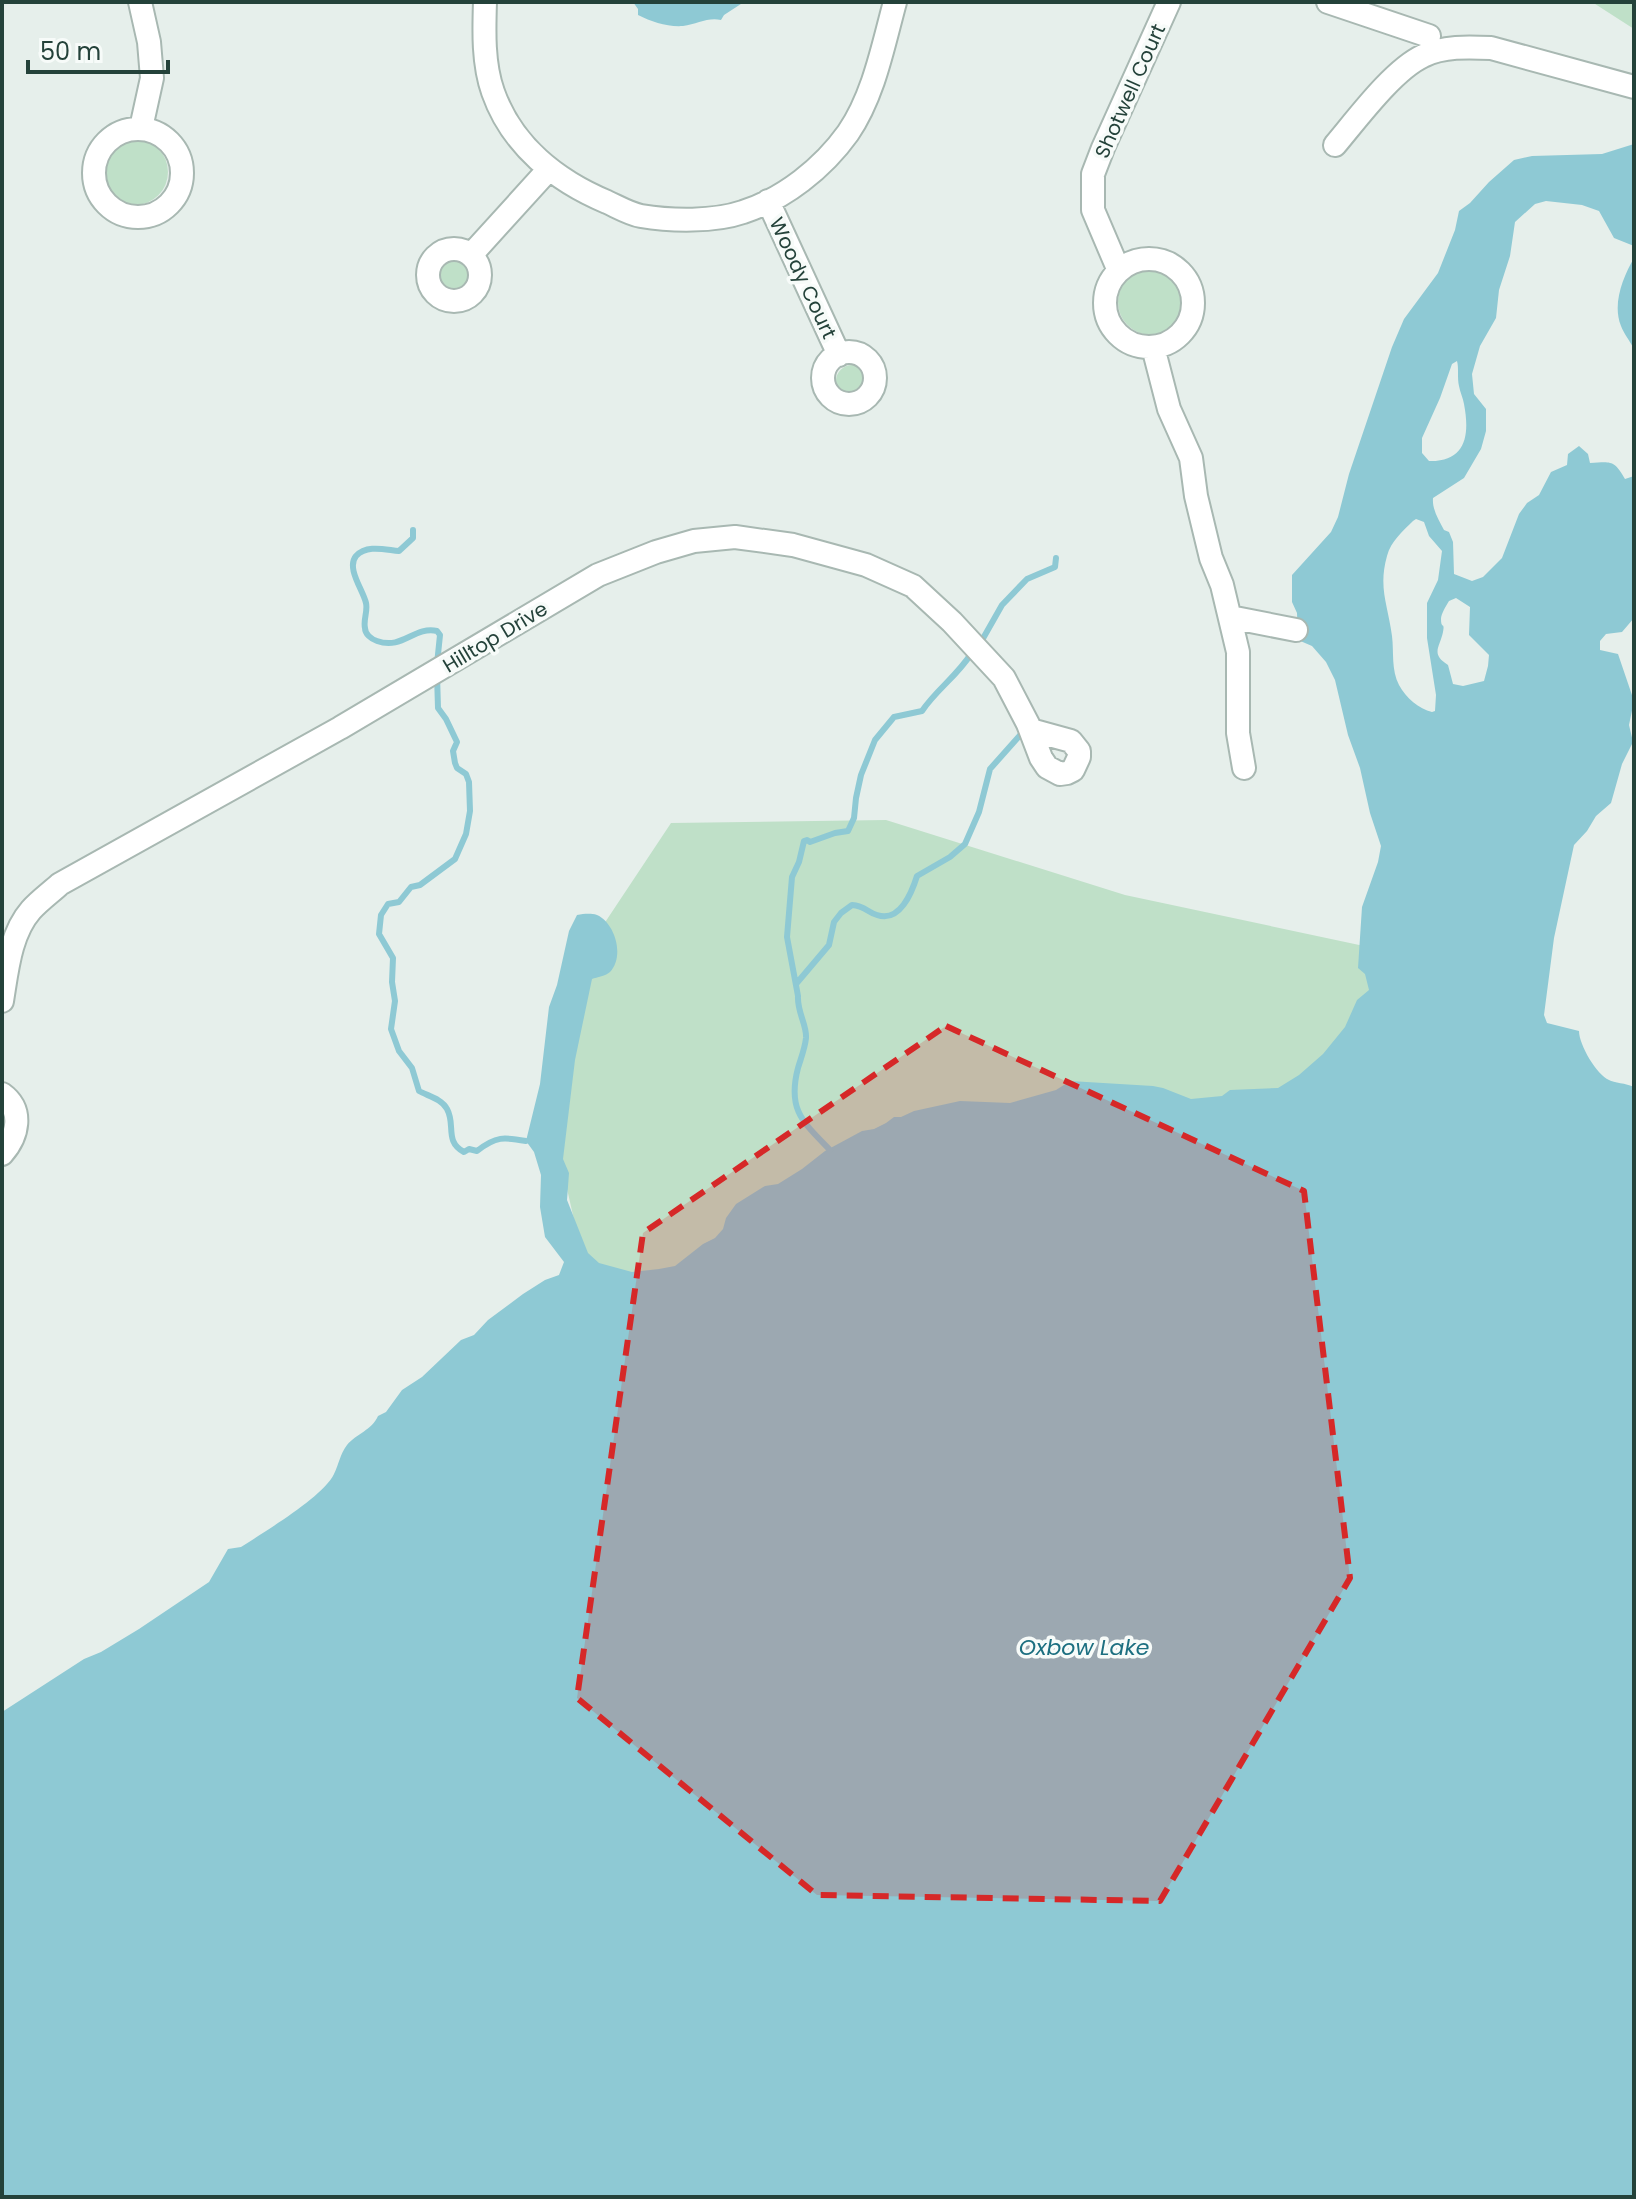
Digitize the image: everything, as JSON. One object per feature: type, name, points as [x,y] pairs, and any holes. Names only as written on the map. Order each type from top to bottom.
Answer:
[{"type":"street","points":[[140,2],[149,42],[152,78],[141,128]]},
{"type":"street","points":[[485,2],[484,41],[493,92],[514,133],[541,164],[581,191],[638,216],[699,220],[742,213],[781,195],[817,168],[848,132],[871,86],[895,2]]},
{"type":"street","name":"Shotwell Court","points":[[1119,271],[1093,210],[1093,174],[1169,2]]},
{"type":"street","points":[[1328,2],[1429,36]]},
{"type":"street","points":[[1335,145],[1401,70],[1418,58],[1442,50],[1491,48],[1634,87]]},
{"type":"street","points":[[141,128],[152,130],[170,142],[176,150],[182,171],[178,192],[172,201],[154,214],[134,217],[114,211],[106,204],[95,186],[94,165],[110,137],[141,128]]},
{"type":"street","points":[[471,255],[549,169]]},
{"type":"street","name":"Woody Court","points":[[768,201],[839,355]]},
{"type":"street","points":[[1146,259],[1161,260],[1175,267],[1186,278],[1194,307],[1180,335],[1168,344],[1153,347],[1139,346],[1116,333],[1106,308],[1106,295],[1119,271],[1131,262],[1146,259]]},
{"type":"street","points":[[1153,347],[1169,409],[1191,458],[1196,496],[1211,558],[1222,585],[1238,652],[1238,733],[1244,768]]},
{"type":"street","name":"Hilltop Drive","points":[[2,1001],[12,946],[20,925],[31,909],[60,884],[340,728],[598,575],[694,541],[735,537],[793,545],[866,565],[913,586],[952,622],[1004,678],[1031,730]]},
{"type":"street","points":[[1230,617],[1296,630]]},
{"type":"street","points":[[2,1094],[16,1110],[17,1122],[13,1139],[2,1154]]},
{"type":"highlighted area","points":[[946,1026],[1304,1191],[1350,1578],[1160,1901],[817,1895],[577,1698],[643,1233]]},
{"type":"green space","points":[[1592,2],[1634,2],[1634,29]]},
{"type":"green space","points":[[128,139],[142,139],[154,144],[163,153],[168,172],[166,185],[159,196],[142,205],[128,205],[116,200],[107,191],[102,179],[102,165],[107,153],[116,144]]},
{"type":"green space","points":[[453,259],[464,264],[469,275],[464,286],[453,291],[442,286],[437,275],[442,264]]},
{"type":"green space","points":[[1145,269],[1157,269],[1169,274],[1179,284],[1184,302],[1182,315],[1169,330],[1157,335],[1145,335],[1133,330],[1123,320],[1118,308],[1118,296],[1123,284],[1133,274]]},
{"type":"green space","points":[[852,365],[864,369],[868,381],[864,393],[852,397],[840,393],[836,381],[840,369]]},
{"type":"green space","points":[[886,820],[1125,895],[1425,959],[1334,1135],[589,1286],[551,1118],[590,945],[671,823]]},
{"type":"water","points":[[633,2],[744,2],[721,20],[677,26],[660,24],[638,15]]},
{"type":"water","name":"Oxbow Lake","points":[[1634,144],[1634,246],[1614,238],[1599,211],[1582,205],[1546,201],[1535,204],[1515,222],[1510,256],[1499,290],[1496,318],[1480,346],[1472,374],[1474,394],[1486,409],[1486,431],[1481,449],[1464,478],[1433,498],[1433,502],[1438,519],[1453,542],[1454,574],[1472,581],[1483,577],[1502,558],[1519,514],[1527,503],[1539,495],[1551,472],[1567,465],[1568,454],[1579,446],[1588,454],[1590,463],[1611,463],[1625,479],[1634,476],[1634,618],[1622,632],[1606,634],[1600,641],[1600,650],[1618,654],[1634,701],[1629,725],[1633,742],[1622,764],[1611,803],[1596,816],[1574,845],[1554,938],[1544,1015],[1547,1023],[1579,1031],[1585,1051],[1604,1077],[1634,1087],[1634,2197],[2,2197],[2,1712],[84,1659],[139,1629],[209,1582],[228,1549],[241,1547],[318,1493],[334,1474],[347,1445],[386,1412],[402,1390],[422,1377],[461,1340],[474,1335],[488,1320],[523,1294],[559,1275],[564,1262],[545,1237],[540,1207],[541,1175],[534,1152],[526,1141],[540,1084],[549,1007],[569,931],[577,915],[594,914],[609,925],[616,940],[617,957],[610,972],[592,979],[575,1060],[563,1159],[569,1173],[567,1200],[588,1253],[599,1263],[632,1272],[675,1266],[715,1238],[736,1204],[765,1186],[778,1184],[825,1151],[862,1131],[874,1129],[894,1117],[914,1111],[960,1101],[1010,1103],[1056,1090],[1070,1081],[1153,1086],[1191,1099],[1222,1096],[1230,1090],[1278,1088],[1299,1075],[1323,1054],[1345,1027],[1357,1000],[1369,990],[1365,974],[1358,968],[1362,907],[1381,846],[1335,680],[1326,662],[1312,646],[1298,640],[1297,613],[1292,602],[1292,575],[1331,532],[1338,517],[1349,474],[1392,347],[1404,319],[1438,273],[1459,211],[1514,160],[1532,156],[1602,154]],"holes":[[[1457,361],[1458,383],[1466,415],[1463,444],[1451,457],[1429,461],[1422,453],[1422,438],[1452,364]],[[1413,521],[1424,522],[1429,536],[1442,551],[1438,580],[1427,603],[1427,638],[1436,695],[1435,711],[1432,712],[1409,698],[1396,679],[1384,587],[1384,567],[1389,551]],[[1456,598],[1470,607],[1469,635],[1489,655],[1484,681],[1463,686],[1453,684],[1448,665],[1439,657],[1443,629],[1441,617],[1449,601]]]},
{"type":"water","points":[[1634,258],[1634,349],[1621,326],[1618,300]]},
{"type":"waterway","points":[[413,530],[413,538],[399,551],[377,549],[360,552],[353,561],[354,573],[366,603],[365,625],[369,636],[377,641],[394,643],[429,630],[437,631],[440,635],[437,664]]},
{"type":"waterway","points":[[981,642],[1002,605],[1027,579],[1055,567],[1056,558]]},
{"type":"waterway","points":[[830,1150],[805,1123],[796,1105],[795,1082],[806,1038],[787,937],[792,877],[804,841],[848,831],[854,818],[861,775],[875,740],[894,717],[922,711],[971,654]]},
{"type":"waterway","points":[[437,675],[438,708],[457,742],[453,751],[455,763],[469,782],[470,811],[466,834],[455,859],[420,885],[411,887],[399,902],[388,904],[381,915],[379,934],[393,958],[395,1001],[391,1029],[399,1051],[412,1068],[419,1091],[438,1100],[447,1109],[452,1138],[458,1148],[464,1152],[469,1149],[477,1151],[500,1139],[526,1141]]},
{"type":"waterway","points":[[796,984],[829,945],[834,922],[841,913],[852,905],[877,915],[892,915],[904,904],[917,876],[950,857],[965,844],[979,812],[990,769],[1022,733]]}]
